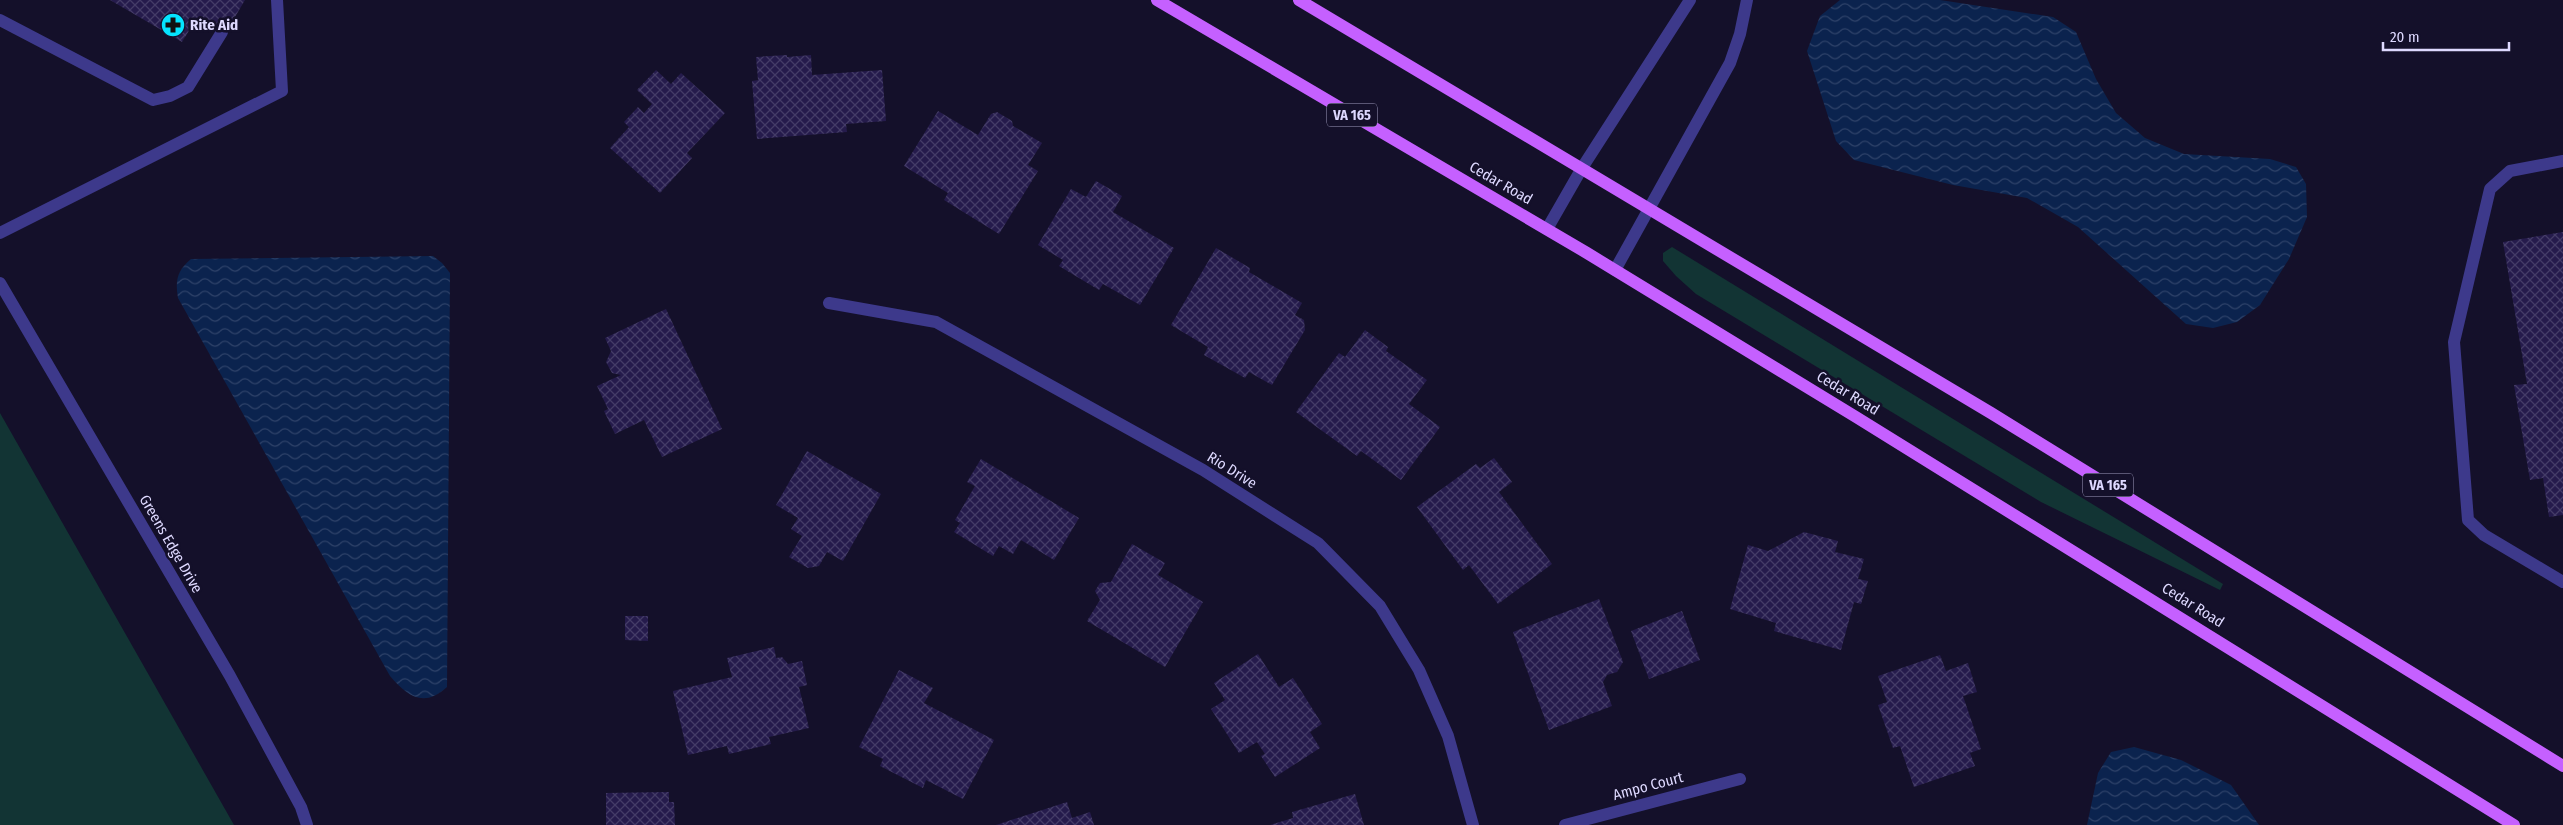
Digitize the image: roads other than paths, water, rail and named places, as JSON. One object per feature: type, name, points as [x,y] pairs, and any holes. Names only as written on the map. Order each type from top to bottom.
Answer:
[{"type":"main road","name":"Cedar Road","points":[[1157,0],[1615,270],[2136,589],[2514,825]]},
{"type":"main road","name":"VA 165","points":[[1299,0],[1992,413],[2563,766]]},
{"type":"street","points":[[0,233],[282,91],[277,0]]},
{"type":"street","points":[[1547,229],[1582,168],[1690,0]]},
{"type":"street","points":[[1615,270],[1730,63],[1740,34],[1747,0]]},
{"type":"street","points":[[0,20],[153,100],[170,96],[188,87],[222,32]]},
{"type":"street","points":[[2563,161],[2510,171],[2490,189],[2454,342],[2468,520],[2484,535],[2563,582]]},
{"type":"street","name":"Greens Edge Drive","points":[[0,283],[230,676],[301,807],[307,825]]},
{"type":"street","name":"Rio Drive","points":[[829,303],[936,322],[1203,470],[1318,543],[1380,606],[1419,670],[1448,736],[1473,825]]},
{"type":"street","name":"Ampo Court","points":[[1565,825],[1740,779]]},
{"type":"water","points":[[1840,0],[1940,0],[2053,17],[2076,32],[2096,79],[2116,113],[2145,138],[2184,154],[2270,159],[2296,167],[2306,184],[2307,217],[2289,259],[2260,305],[2237,322],[2213,328],[2186,324],[2078,227],[2027,198],[1953,185],[1854,160],[1836,141],[1807,51],[1820,16]]},
{"type":"water","points":[[433,256],[450,273],[447,687],[431,697],[424,698],[417,697],[403,690],[390,676],[178,298],[177,281],[180,272],[191,259]]},
{"type":"water","points":[[2134,747],[2181,760],[2231,785],[2259,825],[2087,825],[2098,773],[2111,752]]},
{"type":"place","name":"Rite Aid","points":[[173,25]]}]
